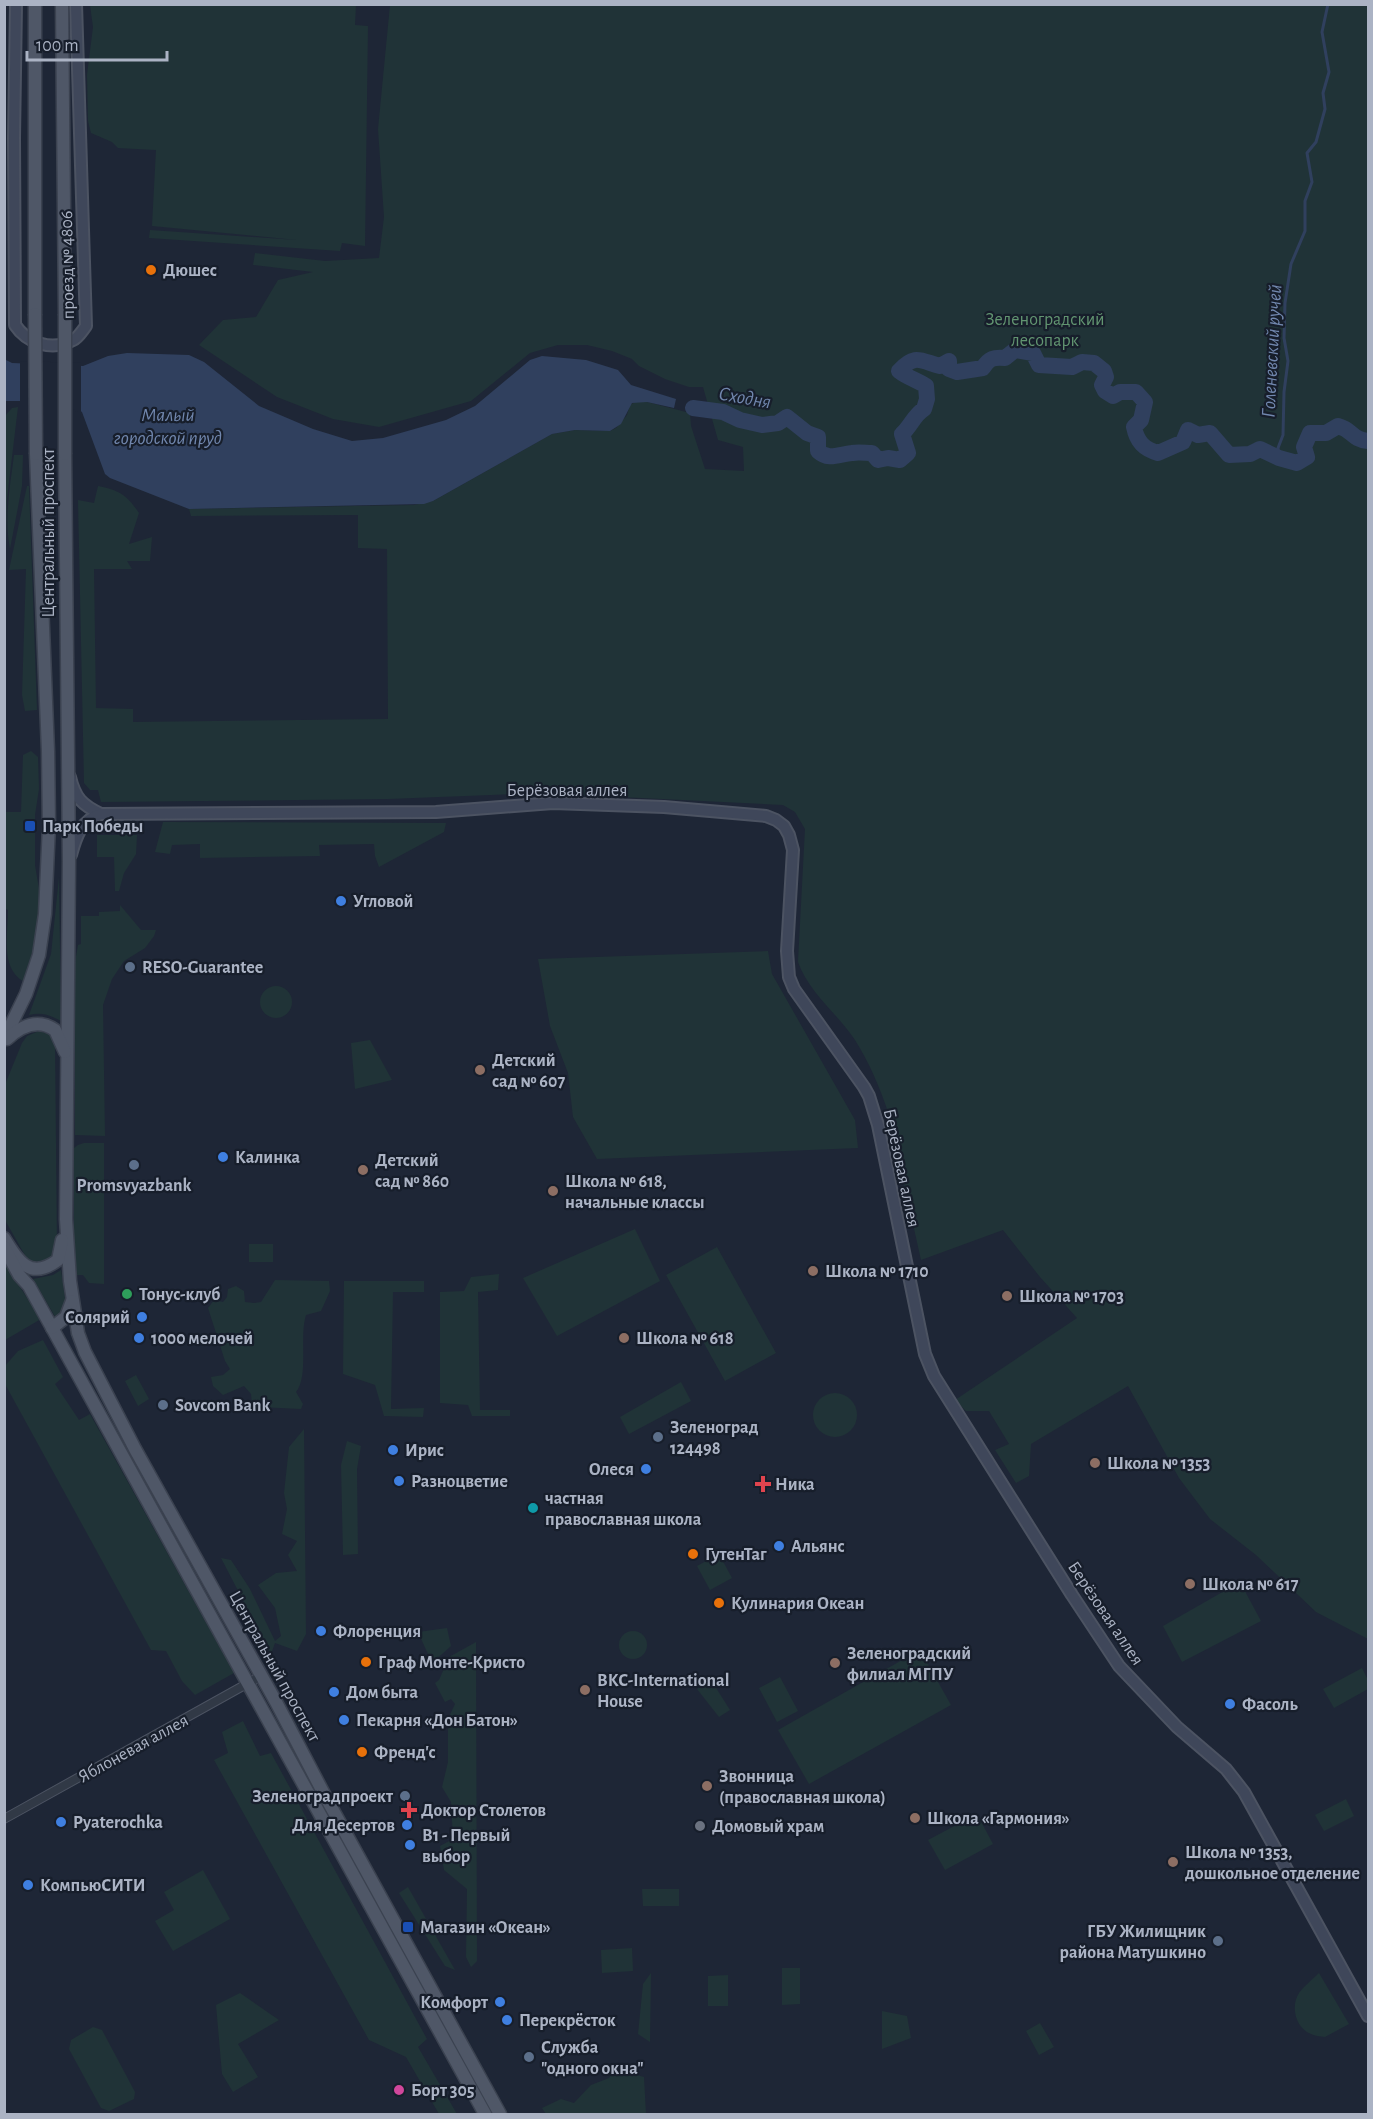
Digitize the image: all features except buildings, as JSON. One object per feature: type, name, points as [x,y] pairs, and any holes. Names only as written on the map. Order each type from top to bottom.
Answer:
[{"type":"main road","name":"Центральный проспект","points":[[4,1040],[26,994],[39,956],[45,914],[49,825],[36,454],[35,4]]},
{"type":"main road","name":"Центральный проспект","points":[[62,4],[69,861],[66,1219],[72,1299],[78,1333],[85,1352],[135,1449],[261,1676],[318,1797],[485,2115]]},
{"type":"main road","name":"Центральный проспект","points":[[4,1040],[31,1024],[40,1023],[49,1026],[60,1038],[67,1062]]},
{"type":"main road","name":"Центральный проспект","points":[[4,1238],[17,1260],[27,1268],[40,1269],[51,1266],[58,1260],[66,1219]]},
{"type":"main road","name":"Центральный проспект","points":[[4,1247],[19,1275],[29,1286],[248,1684],[318,1797],[500,2115]]},
{"type":"main road","points":[[52,1328],[66,1317],[72,1299]]},
{"type":"main road","points":[[204,1602],[211,1606],[216,1602],[216,1595]]},
{"type":"street","name":"проезд № 4806","points":[[16,4],[14,138],[10,211],[15,325],[19,332],[32,342],[52,346],[74,340],[86,327],[76,4]]},
{"type":"street","points":[[68,766],[72,785],[79,799],[84,806],[101,814]]},
{"type":"street","name":"Берёзовая аллея","points":[[101,814],[436,812],[575,803],[755,814],[776,820],[784,826],[793,850],[787,951],[789,977],[869,1096],[878,1125],[925,1354],[934,1376],[1119,1666],[1177,1726],[1226,1769],[1244,1792],[1368,2016]]},
{"type":"street","points":[[69,861],[76,836],[81,828],[87,821],[101,814]]},
{"type":"street","name":"Яблоневая аллея","points":[[4,1819],[261,1676]]},
{"type":"green space","points":[[90,5],[356,5],[355,25],[368,26],[365,246],[342,243],[340,251],[149,238],[150,230],[297,240],[152,226],[156,150],[118,148],[112,142],[91,133],[88,121],[87,75],[93,27]]},
{"type":"green space","name":"Зеленоградский лесопарк","points":[[390,5],[1368,5],[1368,1639],[1316,1612],[1256,1555],[1210,1519],[1179,1478],[1128,1386],[1031,1444],[1029,1476],[1016,1483],[995,1450],[1009,1444],[989,1411],[966,1411],[955,1400],[1077,1318],[1040,1277],[1003,1230],[921,1260],[888,1112],[878,1084],[855,1040],[816,993],[798,962],[805,829],[795,812],[783,805],[539,793],[388,799],[101,802],[98,790],[90,790],[84,783],[78,500],[94,503],[98,486],[122,494],[139,513],[129,544],[152,537],[150,561],[127,561],[132,569],[94,569],[96,708],[133,709],[133,722],[388,719],[387,549],[358,548],[358,515],[191,516],[189,509],[414,505],[433,501],[552,434],[575,430],[610,431],[616,428],[627,415],[630,405],[635,402],[647,402],[690,413],[691,426],[705,469],[744,471],[743,447],[718,440],[703,387],[689,387],[665,379],[639,366],[632,359],[587,345],[558,345],[530,353],[471,401],[379,427],[333,419],[277,397],[199,345],[223,320],[256,317],[278,280],[313,272],[253,265],[255,253],[325,261],[379,258],[384,217],[378,129]]},
{"type":"green space","points":[[18,407],[7,499],[5,611],[5,416],[12,408]]},
{"type":"green space","points":[[14,455],[23,455],[22,486],[10,549],[9,490]]},
{"type":"green space","points":[[27,486],[29,486],[37,710],[25,711],[22,695],[26,569],[9,570]]},
{"type":"green space","points":[[31,751],[38,757],[39,789],[35,815],[35,865],[39,889],[33,950],[23,981],[16,975],[8,959],[8,910],[4,908],[4,812],[21,812],[23,755]]},
{"type":"green space","points":[[163,822],[446,823],[444,832],[379,867],[374,844],[319,845],[320,856],[200,858],[200,844],[172,845],[170,854],[155,852]]},
{"type":"green space","points":[[97,835],[137,835],[136,854],[124,873],[119,891],[115,891],[114,857],[97,857]]},
{"type":"green space","points":[[59,877],[61,1021],[45,1015],[29,1015],[51,954]]},
{"type":"green space","points":[[120,905],[141,930],[156,930],[145,948],[124,961],[112,979],[103,1005],[105,1136],[75,1135],[75,962],[78,945],[81,944],[81,916],[99,916],[99,912],[120,911]]},
{"type":"green space","points":[[768,951],[772,974],[855,1120],[858,1148],[597,1159],[573,1117],[568,1073],[550,1026],[538,959]]},
{"type":"green space","points":[[276,986],[287,991],[292,1002],[287,1013],[276,1018],[265,1013],[260,1002],[265,991]]},
{"type":"green space","points":[[39,1031],[52,1035],[55,1042],[57,1250],[51,1259],[43,1263],[34,1263],[27,1259],[5,1220],[4,1087],[22,1043],[27,1036]]},
{"type":"green space","points":[[370,1040],[392,1080],[355,1089],[351,1043]]},
{"type":"green space","points":[[84,1143],[104,1143],[104,1284],[89,1283],[83,1275],[76,1275],[74,1267],[74,1148]]},
{"type":"green space","points":[[635,1229],[660,1281],[557,1336],[523,1278]]},
{"type":"green space","points":[[249,1244],[273,1244],[273,1262],[249,1262]]},
{"type":"green space","points":[[717,1247],[776,1353],[725,1381],[666,1275]]},
{"type":"green space","points":[[4,1263],[41,1319],[5,1340],[4,1340]]},
{"type":"green space","points":[[61,1270],[66,1305],[57,1320],[33,1279],[53,1275]]},
{"type":"green space","points":[[499,1274],[498,1290],[478,1292],[480,1410],[510,1410],[510,1416],[472,1416],[468,1405],[440,1403],[440,1292],[464,1291],[471,1277]]},
{"type":"green space","points":[[275,1280],[329,1281],[330,1291],[321,1311],[306,1315],[304,1324],[302,1376],[296,1392],[303,1404],[301,1409],[259,1407],[252,1404],[251,1394],[244,1386],[223,1395],[213,1386],[211,1377],[223,1375],[230,1369],[225,1361],[208,1308],[214,1300],[223,1302],[227,1297],[228,1289],[236,1286],[244,1291],[245,1302],[261,1302]]},
{"type":"green space","points":[[344,1281],[424,1281],[424,1292],[393,1292],[391,1409],[424,1408],[423,1417],[384,1416],[375,1385],[343,1374]]},
{"type":"green space","points":[[43,1340],[63,1377],[55,1384],[79,1420],[90,1414],[234,1673],[195,1695],[182,1681],[166,1651],[151,1650],[5,1384],[5,1366],[18,1351]]},
{"type":"green space","points":[[136,1375],[149,1399],[138,1406],[125,1381]]},
{"type":"green space","points":[[681,1382],[691,1401],[629,1434],[620,1417]]},
{"type":"green space","points":[[835,1393],[850,1400],[857,1415],[850,1430],[835,1437],[820,1430],[813,1415],[820,1400]]},
{"type":"green space","points":[[304,1429],[306,1634],[297,1651],[275,1643],[271,1654],[221,1558],[231,1560],[250,1589],[275,1641],[281,1636],[275,1608],[258,1585],[276,1573],[297,1571],[288,1555],[297,1541],[282,1534],[287,1509],[284,1493],[289,1447]]},
{"type":"green space","points":[[347,1441],[361,1446],[357,1469],[358,1554],[343,1555],[341,1465]]},
{"type":"green space","points":[[719,1554],[732,1578],[710,1590],[697,1566]]},
{"type":"green space","points":[[1240,1582],[1261,1621],[1182,1662],[1163,1626]]},
{"type":"green space","points":[[447,1628],[451,1646],[432,1663],[418,1632]]},
{"type":"green space","points":[[633,1631],[643,1635],[647,1645],[643,1655],[633,1659],[623,1655],[619,1645],[623,1635]]},
{"type":"green space","points":[[476,1642],[477,1961],[471,1967],[466,1957],[467,1889],[444,1870],[440,1846],[453,1839],[451,1802],[442,1787],[448,1762],[448,1719],[455,1704],[451,1699],[445,1702],[435,1683],[439,1680],[449,1657]]},
{"type":"green space","points":[[920,1650],[951,1705],[809,1784],[778,1730]]},
{"type":"green space","points":[[1362,1668],[1368,1680],[1368,1689],[1334,1708],[1323,1689]]},
{"type":"green space","points":[[780,1677],[798,1711],[777,1722],[759,1688]]},
{"type":"green space","points":[[711,1680],[730,1710],[719,1717],[697,1689]]},
{"type":"green space","points":[[243,1721],[260,1756],[271,1753],[427,2039],[418,2047],[457,2114],[439,2114],[406,2057],[369,2040],[214,1760],[228,1753],[222,1732]]},
{"type":"green space","points":[[1346,1799],[1354,1816],[1324,1831],[1315,1815]]},
{"type":"green space","points":[[977,1814],[993,1844],[945,1870],[928,1840]]},
{"type":"green space","points":[[203,1870],[230,1919],[173,1951],[155,1921],[174,1910],[164,1892]]},
{"type":"green space","points":[[408,1887],[455,1970],[445,1966],[399,1893]]},
{"type":"green space","points":[[642,1889],[679,1889],[679,1906],[643,1906]]},
{"type":"green space","points":[[632,1948],[633,1971],[602,1973],[601,1950]]},
{"type":"green space","points":[[782,1968],[800,1968],[800,2004],[782,2005]]},
{"type":"green space","points":[[651,1973],[650,2042],[638,2034],[643,1984]]},
{"type":"green space","points":[[1319,1973],[1349,2024],[1325,2037],[1306,2031],[1298,2022],[1295,2011],[1299,1993]]},
{"type":"green space","points":[[728,1975],[728,2006],[708,2006],[708,1976]]},
{"type":"green space","points":[[240,1993],[279,2020],[238,2044],[258,2077],[233,2092],[222,2074],[216,2005]]},
{"type":"green space","points":[[882,2011],[907,2016],[911,2038],[882,2049]]},
{"type":"green space","points":[[1040,2023],[1054,2047],[1039,2055],[1026,2031]]},
{"type":"green space","points":[[93,2027],[102,2030],[135,2092],[134,2099],[109,2111],[101,2108],[69,2049],[71,2040]]},
{"type":"green space","points":[[615,2069],[644,2077],[646,2114],[546,2114],[542,2108],[561,2099],[574,2103],[591,2085],[609,2078]]},
{"type":"water","name":"Малый городской пруд","points":[[127,353],[189,355],[204,362],[259,406],[313,429],[352,441],[383,438],[446,420],[475,406],[530,360],[542,356],[586,360],[618,370],[631,385],[676,399],[674,408],[647,402],[632,403],[621,424],[610,431],[575,430],[552,434],[424,504],[189,509],[105,474],[82,412],[67,401],[5,401],[4,359],[12,363],[83,366],[108,356]]},
{"type":"pier","points":[[20,361],[81,363],[81,418],[80,414],[66,404],[20,404]]},
{"type":"waterway","name":"Голеневский ручей","points":[[1279,458],[1278,448],[1283,435],[1284,392],[1288,361],[1284,338],[1285,303],[1291,264],[1305,231],[1305,201],[1312,182],[1307,153],[1316,142],[1325,109],[1323,93],[1329,72],[1322,32],[1328,4]]},
{"type":"waterway","name":"Сходня","points":[[693,408],[723,412],[740,420],[762,425],[778,423],[787,417],[807,433],[818,437],[818,451],[826,456],[872,453],[878,460],[888,458],[900,460],[908,453],[902,434],[924,409],[927,399],[926,386],[899,371],[905,365],[914,360],[940,366],[949,361],[949,369],[957,372],[983,368],[990,360],[1005,358],[1015,350],[1033,353],[1039,365],[1072,367],[1082,362],[1094,363],[1104,371],[1106,377],[1102,385],[1105,391],[1113,396],[1120,392],[1136,392],[1145,402],[1141,420],[1134,427],[1135,432],[1142,444],[1158,453],[1183,442],[1188,430],[1198,435],[1210,433],[1229,455],[1250,454],[1260,449],[1297,463],[1307,457],[1304,447],[1310,433],[1326,433],[1338,426],[1368,441]]},
{"type":"place","name":"Дюшес","points":[[151,270]]},
{"type":"place","name":"Парк Победы","points":[[30,826]]},
{"type":"place","name":"Угловой","points":[[341,901]]},
{"type":"place","name":"RESO-Guarantee","points":[[130,967]]},
{"type":"place","name":"Детский сад № 607","points":[[480,1070]]},
{"type":"place","name":"Калинка","points":[[223,1157]]},
{"type":"place","name":"Promsvyazbank","points":[[134,1165]]},
{"type":"place","name":"Детский сад № 860","points":[[363,1170]]},
{"type":"place","name":"Школа № 618, начальные классы","points":[[553,1191]]},
{"type":"place","name":"Школа № 1710","points":[[813,1271]]},
{"type":"place","name":"Тонус-клуб","points":[[127,1294]]},
{"type":"place","name":"Школа № 1703","points":[[1007,1296]]},
{"type":"place","name":"Солярий","points":[[142,1317]]},
{"type":"place","name":"1000 мелочей","points":[[139,1338]]},
{"type":"place","name":"Школа № 618","points":[[624,1338]]},
{"type":"place","name":"Sovcom Bank","points":[[163,1405]]},
{"type":"place","name":"Зеленоград 124498","points":[[658,1437]]},
{"type":"place","name":"Ирис","points":[[393,1450]]},
{"type":"place","name":"Школа № 1353","points":[[1095,1463]]},
{"type":"place","name":"Олеся","points":[[646,1469]]},
{"type":"place","name":"Разноцветие","points":[[399,1481]]},
{"type":"place","name":"Ника","points":[[763,1484]]},
{"type":"place","name":"частная православная школа","points":[[533,1508]]},
{"type":"place","name":"Альянс","points":[[779,1546]]},
{"type":"place","name":"ГутенТаг","points":[[693,1554]]},
{"type":"place","name":"Школа № 617","points":[[1190,1584]]},
{"type":"place","name":"Кулинария Океан","points":[[719,1603]]},
{"type":"place","name":"Флоренция","points":[[321,1631]]},
{"type":"place","name":"Граф Монте-Кристо","points":[[366,1662]]},
{"type":"place","name":"Зеленоградский филиал МГПУ","points":[[835,1663]]},
{"type":"place","name":"ВКС-International House","points":[[585,1690]]},
{"type":"place","name":"Дом быта","points":[[334,1692]]},
{"type":"place","name":"Фасоль","points":[[1230,1704]]},
{"type":"place","name":"Пекарня «Дон Батон»","points":[[344,1720]]},
{"type":"place","name":"Френд'с","points":[[362,1752]]},
{"type":"place","name":"Звонница (православная школа)","points":[[707,1786]]},
{"type":"place","name":"Зеленоградпроект","points":[[405,1796]]},
{"type":"place","name":"Доктор Столетов","points":[[409,1810]]},
{"type":"place","name":"Школа «Гармония»","points":[[915,1818]]},
{"type":"place","name":"Pyaterochka","points":[[61,1822]]},
{"type":"place","name":"Для Десертов","points":[[407,1825]]},
{"type":"place","name":"Домовый храм","points":[[700,1826]]},
{"type":"place","name":"В1 - Первый выбор","points":[[410,1845]]},
{"type":"place","name":"Школа № 1353, дошкольное отделение","points":[[1173,1862]]},
{"type":"place","name":"КомпьюСИТИ","points":[[28,1885]]},
{"type":"place","name":"Магазин «Океан»","points":[[408,1927]]},
{"type":"place","name":"ГБУ Жилищник района Матушкино","points":[[1218,1941]]},
{"type":"place","name":"Комфорт","points":[[500,2002]]},
{"type":"place","name":"Перекрёсток","points":[[507,2020]]},
{"type":"place","name":"Служба \"одного окна\"","points":[[529,2057]]},
{"type":"place","name":"Борт 305","points":[[399,2090]]}]
